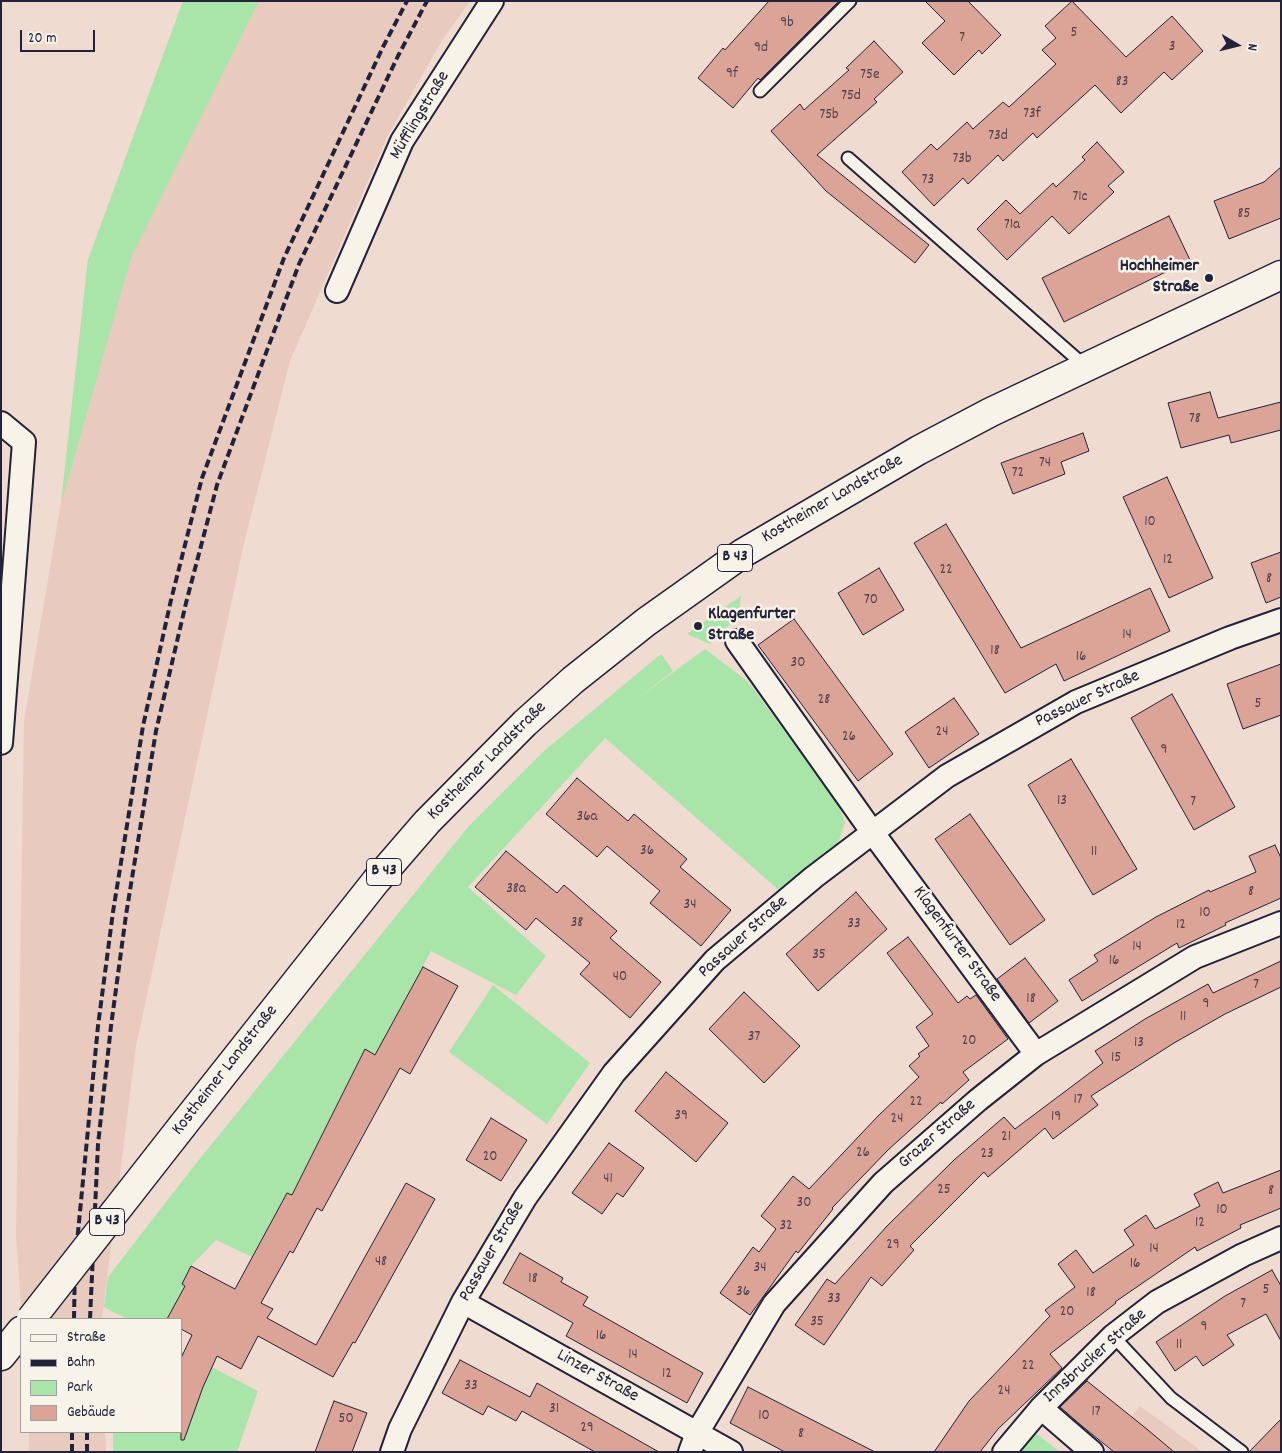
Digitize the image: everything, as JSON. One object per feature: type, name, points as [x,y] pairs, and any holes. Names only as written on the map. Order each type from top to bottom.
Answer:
[{"type":"main road","name":"Kostheimer Landstraße","points":[[31,1318],[370,888],[421,829],[479,768],[573,680],[669,604],[743,553],[919,450],[991,412],[1281,275]]},
{"type":"main road","points":[[1,1356],[20,1332]]},
{"type":"street","name":"Müfflingstraße","points":[[337,291],[402,141],[492,1]]},
{"type":"street","points":[[1,423],[24,442],[4,665],[1,742]]},
{"type":"street","name":"Passauer Straße","points":[[392,1452],[400,1429],[463,1302],[525,1198],[614,1073],[715,960],[814,877],[948,776],[1076,702],[1230,638],[1281,620]]},
{"type":"street","name":"Klagenfurter Straße","points":[[737,641],[873,833],[1036,1054]]},
{"type":"street","name":"Grazer Straße","points":[[694,1443],[774,1304],[883,1183],[978,1100],[1036,1054],[1195,957],[1281,923]]},
{"type":"street","name":"Innsbrucker Straße","points":[[1004,1452],[1041,1408],[1113,1336],[1157,1302],[1242,1255],[1281,1238]]},
{"type":"street","name":"Linzer Straße","points":[[463,1302],[694,1443],[731,1452]]},
{"type":"street","points":[[1041,1408],[1092,1452]]},
{"type":"lane","points":[[760,91],[850,1]]},
{"type":"lane","points":[[848,158],[1086,367]]},
{"type":"lane","points":[[1113,1336],[1171,1398],[1242,1452]]},
{"type":"shaded area","points":[[183,1],[470,1],[443,39],[388,135],[290,361],[245,539],[136,1046],[102,1318],[22,1318],[16,1235],[24,721],[61,503],[88,260]]},
{"type":"shaded area","points":[[1140,1406],[1203,1452],[1108,1452],[1106,1450]]},
{"type":"shaded area","points":[[29,1433],[105,1433],[106,1452],[29,1452]]},
{"type":"green space","points":[[183,1],[259,1],[131,258],[61,504],[88,260]]},
{"type":"green space","points":[[741,596],[739,615],[710,644],[687,634]]},
{"type":"green space","points":[[705,649],[746,680],[839,806],[845,823],[835,852],[781,892],[605,738],[468,887],[546,956],[516,995],[431,951],[375,1055],[365,1049],[292,1195],[287,1193],[252,1257],[216,1240],[191,1266],[182,1284],[185,1286],[168,1318],[125,1318],[104,1307],[108,1277],[190,1171],[468,827],[544,751],[661,654],[673,671],[638,698]]},
{"type":"green space","points":[[493,985],[590,1063],[547,1124],[449,1052]]},
{"type":"green space","points":[[182,1352],[258,1391],[237,1452],[113,1452],[113,1433],[182,1433]]},
{"type":"green space","points":[[1029,1428],[1060,1452],[1013,1452]]},
{"type":"building","points":[[769,1],[839,1],[760,80],[758,78],[733,108],[698,78],[723,48],[725,50]]},
{"type":"building","points":[[925,1],[968,1],[1001,35],[982,54],[979,50],[954,75],[922,43],[945,21]]},
{"type":"building","points":[[1072,1],[1126,57],[1172,16],[1203,51],[1172,80],[1164,72],[1121,113],[1095,85],[1037,138],[1033,133],[1003,161],[998,155],[968,184],[963,178],[934,206],[902,172],[931,144],[937,150],[967,122],[973,129],[1003,102],[1009,107],[1056,64],[1042,50],[1056,38],[1045,26]]},
{"type":"building","points":[[874,41],[903,72],[874,99],[877,102],[817,155],[929,245],[915,263],[826,191],[771,131],[800,104],[804,110],[849,70],[846,68]]},
{"type":"building","points":[[1097,142],[1124,172],[1108,186],[1114,192],[1069,234],[1052,216],[1007,260],[977,229],[1006,200],[1020,214],[1053,183],[1056,187],[1085,160],[1082,157]]},
{"type":"building","points":[[1281,167],[1281,218],[1229,239],[1214,201],[1264,182]]},
{"type":"building","points":[[1169,216],[1190,260],[1064,322],[1042,278]]},
{"type":"building","points":[[1210,392],[1218,418],[1281,402],[1281,430],[1231,443],[1229,435],[1181,448],[1168,403]]},
{"type":"building","points":[[1083,433],[1089,451],[1061,462],[1065,474],[1013,494],[1001,463]]},
{"type":"building","points":[[1167,477],[1213,578],[1169,598],[1123,497]]},
{"type":"building","points":[[946,524],[1021,648],[1150,588],[1170,631],[1064,681],[1056,664],[1005,693],[914,543]]},
{"type":"building","points":[[1281,552],[1281,597],[1266,603],[1251,563]]},
{"type":"building","points":[[879,568],[904,610],[863,635],[838,593]]},
{"type":"building","points":[[794,619],[893,754],[858,781],[758,645]]},
{"type":"building","points":[[1281,664],[1281,715],[1243,729],[1227,684]]},
{"type":"building","points":[[1172,694],[1235,807],[1194,830],[1131,718]]},
{"type":"building","points":[[954,698],[979,734],[929,768],[905,732]]},
{"type":"building","points":[[1071,759],[1137,869],[1093,895],[1028,785]]},
{"type":"building","points":[[577,778],[628,821],[634,814],[687,859],[680,867],[731,910],[701,946],[650,903],[660,891],[607,846],[597,857],[546,814]]},
{"type":"building","points":[[970,814],[1045,920],[1010,945],[935,839]]},
{"type":"building","points":[[1275,845],[1281,858],[1281,898],[1225,923],[1226,925],[1179,948],[1177,943],[1082,1001],[1069,980],[1098,961],[1094,955],[1156,917],[1209,890],[1210,892],[1256,872],[1249,856]]},
{"type":"building","points":[[506,851],[557,893],[564,885],[617,931],[610,938],[661,982],[630,1018],[580,974],[590,963],[536,918],[526,930],[475,887]]},
{"type":"building","points":[[856,892],[887,929],[818,991],[786,954]]},
{"type":"building","points":[[908,937],[958,1003],[967,996],[970,999],[976,995],[1008,1039],[963,1072],[969,1080],[942,1104],[941,1102],[888,1150],[832,1208],[798,1253],[796,1251],[750,1315],[720,1293],[753,1247],[759,1252],[776,1229],[761,1216],[793,1176],[809,1189],[878,1116],[919,1077],[909,1066],[920,1056],[918,1054],[929,1046],[916,1027],[933,1014],[887,953]]},
{"type":"building","points":[[1025,958],[1058,1001],[1029,1023],[997,979]]},
{"type":"building","points":[[1281,961],[1281,987],[1225,1014],[1174,1043],[1091,1096],[1098,1105],[1053,1139],[1045,1128],[988,1177],[984,1172],[910,1246],[914,1250],[882,1286],[871,1277],[824,1345],[795,1325],[827,1279],[835,1284],[887,1226],[954,1160],[1004,1117],[1015,1129],[1103,1063],[1095,1051],[1145,1019],[1208,984],[1213,993]]},
{"type":"building","points":[[423,967],[458,986],[410,1074],[400,1068],[322,1211],[317,1208],[293,1253],[290,1251],[261,1303],[273,1309],[267,1318],[316,1345],[406,1183],[435,1199],[355,1343],[353,1342],[333,1377],[258,1336],[241,1369],[217,1356],[203,1387],[184,1440],[181,1440],[182,1356],[192,1335],[182,1330],[182,1318],[168,1318],[185,1286],[182,1284],[191,1266],[235,1289],[287,1193],[292,1195],[365,1049],[375,1055]]},
{"type":"building","points":[[744,992],[800,1046],[764,1083],[709,1029]]},
{"type":"building","points":[[666,1072],[728,1123],[696,1162],[635,1111]]},
{"type":"building","points":[[491,1118],[527,1140],[501,1181],[466,1160]]},
{"type":"building","points":[[609,1143],[644,1168],[623,1197],[617,1193],[602,1214],[572,1193]]},
{"type":"building","points":[[1281,1170],[1281,1208],[1240,1225],[1241,1228],[1197,1251],[1195,1247],[1115,1302],[1050,1354],[1062,1368],[998,1429],[980,1452],[934,1452],[969,1401],[1050,1316],[1045,1310],[1075,1287],[1058,1264],[1076,1250],[1093,1273],[1134,1245],[1124,1230],[1146,1215],[1155,1229],[1200,1206],[1194,1194],[1218,1182],[1223,1193]]},
{"type":"building","points":[[520,1253],[563,1278],[561,1282],[588,1297],[583,1305],[703,1373],[687,1403],[566,1336],[573,1323],[503,1283]]},
{"type":"building","points":[[1272,1270],[1281,1286],[1281,1341],[1266,1314],[1227,1335],[1234,1345],[1203,1366],[1196,1356],[1175,1371],[1156,1342],[1225,1296]]},
{"type":"building","points":[[460,1360],[530,1397],[537,1383],[659,1452],[595,1452],[522,1411],[516,1421],[488,1406],[483,1415],[442,1393]]},
{"type":"building","points":[[1087,1381],[1174,1452],[1114,1452],[1082,1426],[1060,1407]]},
{"type":"building","points":[[748,1387],[875,1452],[785,1452],[730,1423]]},
{"type":"building","points":[[334,1401],[367,1413],[352,1452],[315,1452]]},
{"type":"building","points":[[1281,1419],[1281,1452],[1249,1452]]},
{"type":"railway","points":[[74,1318],[75,1263],[98,1026],[113,912],[143,726],[171,600],[202,478],[284,258],[383,47],[407,1]]},
{"type":"railway","points":[[90,1318],[98,1144],[111,1026],[126,915],[156,731],[186,603],[217,485],[299,264],[398,56],[427,1]]},
{"type":"railway","points":[[72,1433],[72,1452]]},
{"type":"railway","points":[[87,1433],[87,1452]]},
{"type":"place","name":"Hochheimer Straße","points":[[1209,278]]},
{"type":"place","name":"Klagenfurter Straße","points":[[698,626]]}]
